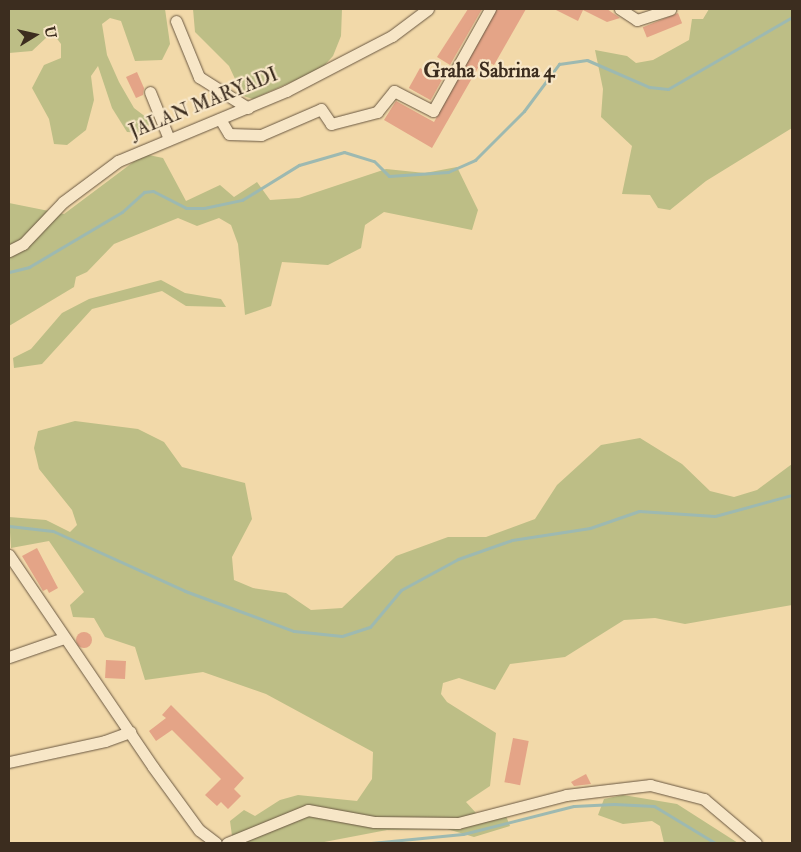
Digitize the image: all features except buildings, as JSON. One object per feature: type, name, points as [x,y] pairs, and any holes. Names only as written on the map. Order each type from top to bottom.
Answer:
[{"type":"street","name":"JALAN MARYADI","points":[[9,252],[23,244],[88,180],[139,148],[169,140],[248,108],[392,36],[428,9]]},
{"type":"street","points":[[220,119],[229,134],[261,135],[321,109],[332,124],[377,112],[394,90],[433,111],[490,9]]},
{"type":"street","points":[[620,9],[637,20],[670,9]]},
{"type":"street","points":[[176,21],[199,77],[248,108]]},
{"type":"street","points":[[150,92],[169,140]]},
{"type":"street","points":[[9,555],[13,572],[64,638],[199,830],[216,843]]},
{"type":"street","points":[[9,657],[64,638]]},
{"type":"street","points":[[9,762],[105,742],[130,732]]},
{"type":"street","points":[[227,843],[308,810],[374,822],[458,823],[566,795],[650,785],[704,799],[756,843]]},
{"type":"green space","points":[[9,9],[165,9],[170,44],[162,60],[135,61],[121,21],[110,18],[102,24],[107,55],[119,82],[134,108],[151,121],[144,133],[127,132],[112,108],[98,66],[91,76],[94,100],[86,130],[67,145],[54,144],[49,119],[32,88],[44,65],[61,58],[61,44],[55,36],[47,37],[32,51],[9,53]]},
{"type":"green space","points":[[193,9],[342,9],[341,36],[333,56],[321,69],[253,99],[243,96],[229,66],[195,32]]},
{"type":"green space","points":[[709,9],[792,9],[792,128],[706,181],[670,210],[658,208],[650,195],[622,194],[632,146],[601,117],[603,89],[595,50],[627,56],[636,63],[653,60],[689,40],[692,19],[703,19]]},
{"type":"green space","points":[[144,154],[163,158],[186,201],[220,185],[234,197],[257,182],[270,200],[299,198],[386,169],[425,173],[457,167],[478,210],[472,230],[384,212],[365,225],[361,248],[328,265],[282,262],[271,306],[245,315],[238,244],[231,225],[219,218],[197,226],[178,218],[114,244],[87,272],[76,277],[74,287],[9,326],[9,203],[64,214]]},
{"type":"green space","points":[[161,280],[185,293],[221,299],[226,307],[186,306],[162,291],[92,309],[42,364],[14,368],[13,358],[31,349],[62,313],[89,299]]},
{"type":"green space","points":[[75,421],[138,429],[164,442],[182,467],[245,483],[252,519],[232,557],[234,580],[253,588],[286,593],[311,610],[342,608],[396,556],[448,537],[486,537],[535,519],[557,485],[601,445],[640,438],[682,464],[710,491],[734,497],[757,490],[792,464],[792,605],[685,624],[655,618],[624,620],[565,657],[510,664],[495,690],[459,678],[443,683],[441,694],[447,702],[496,733],[490,786],[466,802],[476,813],[506,816],[510,826],[474,837],[447,829],[387,830],[319,843],[233,843],[230,821],[244,810],[255,816],[280,800],[298,795],[357,801],[372,779],[373,752],[266,694],[203,672],[145,680],[135,647],[105,637],[94,618],[73,617],[70,605],[84,592],[49,541],[11,548],[9,517],[46,520],[70,532],[77,525],[72,510],[39,469],[34,448],[38,431]]},
{"type":"green space","points":[[623,795],[677,804],[738,843],[664,843],[660,826],[652,821],[623,824],[598,815],[604,799]]},
{"type":"waterway","points":[[9,272],[29,267],[122,212],[144,192],[153,191],[186,208],[204,208],[242,200],[299,165],[344,152],[374,161],[389,176],[448,172],[475,160],[524,111],[559,64],[587,60],[649,87],[668,89],[792,17]]},
{"type":"waterway","points":[[9,526],[53,531],[185,591],[294,631],[342,636],[370,627],[401,590],[458,559],[512,540],[590,528],[639,511],[715,516],[792,495]]},
{"type":"waterway","points":[[371,843],[463,834],[574,806],[614,804],[654,806],[715,843]]},
{"type":"district","name":"Graha Sabrina 4","points":[[489,70]]}]
